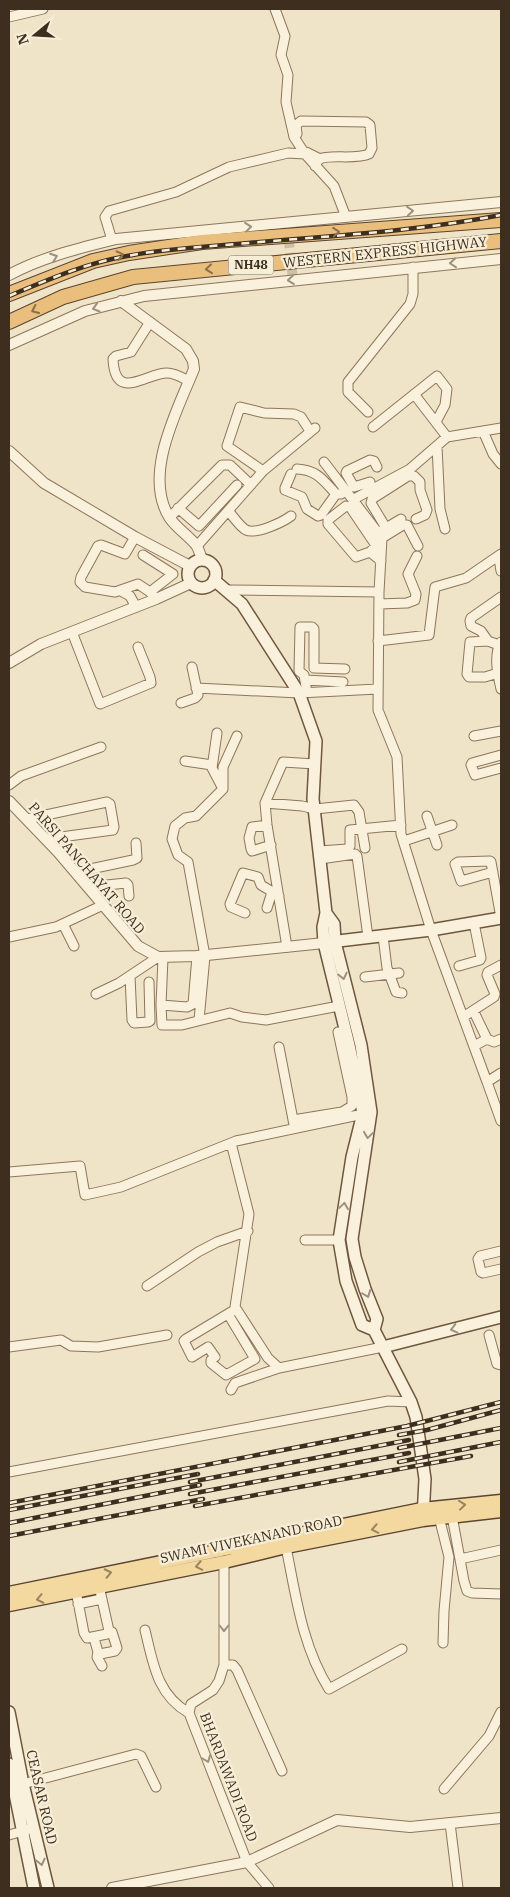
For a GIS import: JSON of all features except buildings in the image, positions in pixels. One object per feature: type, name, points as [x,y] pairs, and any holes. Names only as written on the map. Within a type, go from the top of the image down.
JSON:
[{"type":"highway","name":"WESTERN EXPRESS HIGHWAY","points":[[9,294],[93,261],[129,253],[202,242],[501,220]]},
{"type":"highway","name":"WESTERN EXPRESS HIGHWAY","points":[[9,322],[63,297],[133,276],[501,241]]},
{"type":"main road","points":[[202,559],[211,563],[216,571],[214,580],[203,588],[195,586],[191,583],[188,574],[190,566],[193,562],[202,559]]},
{"type":"main road","points":[[214,580],[228,590],[242,604],[303,693],[316,741],[313,799],[326,913],[334,924],[330,942],[345,1046],[352,1078],[367,1113],[352,1157],[339,1240],[346,1281],[362,1325],[376,1325]]},
{"type":"main road","points":[[330,942],[430,930],[501,918]]},
{"type":"main road","points":[[330,942],[361,1045],[367,1113],[352,1239],[355,1257],[383,1347],[411,1402],[416,1417],[425,1479],[423,1515]]},
{"type":"main road","points":[[383,1347],[501,1317]]},
{"type":"main road","name":"SWAMI VIVEKANAND ROAD","points":[[9,1593],[501,1500]]},
{"type":"main road","name":"SWAMI VIVEKANAND ROAD","points":[[9,1605],[224,1562],[423,1515],[445,1517],[501,1511]]},
{"type":"main road","name":"CEASAR ROAD","points":[[9,1712],[18,1785],[28,1830],[48,1888]]},
{"type":"main road","name":"CEASAR ROAD","points":[[9,1764],[18,1785]]},
{"type":"main road","name":"CEASAR ROAD","points":[[28,1830],[34,1888]]},
{"type":"street","points":[[9,17],[43,9]]},
{"type":"street","points":[[275,9],[285,36],[280,50],[288,75],[286,102],[294,137],[305,154],[318,162],[369,154],[372,148],[370,125],[366,122],[298,122],[296,125],[299,144],[307,154],[318,162],[334,186],[346,217]]},
{"type":"street","points":[[112,240],[105,217],[109,211],[176,192],[228,167],[288,153],[305,154]]},
{"type":"street","points":[[9,275],[21,268],[66,252],[112,240],[501,202]]},
{"type":"street","points":[[9,344],[85,311],[121,301],[154,295],[501,259]]},
{"type":"street","points":[[368,412],[348,392],[348,382],[408,308],[413,294],[413,267]]},
{"type":"street","points":[[121,301],[186,349],[194,361],[194,370],[170,428],[160,470],[160,485],[163,502],[170,517],[197,546],[202,559]]},
{"type":"street","points":[[150,322],[135,348],[131,352],[116,356],[113,360],[116,375],[124,383],[132,384],[166,373],[172,373],[189,381]]},
{"type":"street","points":[[373,428],[438,376],[445,384],[446,389],[445,405],[436,422]]},
{"type":"street","points":[[414,394],[447,438]]},
{"type":"street","points":[[197,546],[229,512],[263,471],[313,430],[298,415],[259,412],[240,407],[227,446],[263,471]]},
{"type":"street","points":[[336,494],[321,515],[318,516],[307,509],[302,497],[285,490],[285,488],[294,471],[310,470],[336,494],[351,497],[370,485],[410,469],[447,438],[501,428]]},
{"type":"street","points":[[482,431],[493,454],[501,464]]},
{"type":"street","points":[[437,446],[440,509],[445,529]]},
{"type":"street","points":[[9,451],[44,483],[135,537],[190,566]]},
{"type":"street","points":[[370,485],[354,487],[347,471],[367,461],[374,461],[377,467]]},
{"type":"street","points":[[316,474],[325,464],[382,533]]},
{"type":"street","points":[[170,517],[222,465],[230,466],[251,485]]},
{"type":"street","points":[[416,519],[425,515],[427,510],[420,490],[420,482],[414,476],[408,476],[372,499],[371,503],[382,533],[379,592],[378,710],[397,757],[401,825],[407,841],[430,930],[501,1121]]},
{"type":"street","points":[[340,482],[348,477]]},
{"type":"street","points":[[178,508],[199,526],[237,485]]},
{"type":"street","points":[[346,506],[350,507],[375,544],[375,547],[370,552],[356,557],[328,524],[328,520],[346,506]]},
{"type":"street","points":[[229,512],[240,526],[248,531],[255,531],[280,523],[291,516]]},
{"type":"street","points":[[382,533],[401,519]]},
{"type":"street","points":[[382,533],[407,525],[418,546]]},
{"type":"street","points":[[135,537],[125,554],[101,545],[98,546],[80,582],[84,586],[115,592],[137,584],[153,595]]},
{"type":"street","points":[[9,663],[41,644],[136,607],[153,595],[174,574],[143,555],[150,544]]},
{"type":"street","points":[[381,563],[384,550]]},
{"type":"street","points":[[370,552],[381,563]]},
{"type":"street","points":[[379,604],[408,604],[415,600],[416,594],[408,574],[417,556]]},
{"type":"street","points":[[378,641],[429,635],[436,587],[466,578],[500,556],[501,571]]},
{"type":"street","points":[[153,595],[191,583]]},
{"type":"street","points":[[228,590],[379,592]]},
{"type":"street","points":[[121,591],[130,596],[136,607]]},
{"type":"street","points":[[488,641],[482,631],[471,626],[470,620],[501,597]]},
{"type":"street","points":[[303,693],[306,680],[299,671],[300,628],[314,629],[314,668],[345,669]]},
{"type":"street","points":[[72,632],[100,704],[151,683],[138,647]]},
{"type":"street","points":[[498,673],[491,674],[486,678],[470,677],[468,675],[470,642],[488,641],[500,644],[498,673],[501,689]]},
{"type":"street","points":[[181,703],[197,697],[192,667]]},
{"type":"street","points":[[306,680],[342,682]]},
{"type":"street","points":[[196,688],[303,693],[378,689]]},
{"type":"street","points":[[474,736],[501,731]]},
{"type":"street","points":[[217,733],[212,765],[215,776],[223,789]]},
{"type":"street","points":[[199,1020],[201,956],[192,879],[188,862],[178,855],[172,839],[176,826],[185,818],[196,816],[223,789],[223,767],[237,736]]},
{"type":"street","points":[[9,785],[21,776],[101,747]]},
{"type":"street","points":[[501,755],[472,763],[471,765],[475,775],[501,768]]},
{"type":"street","points":[[185,761],[212,765]]},
{"type":"street","points":[[288,947],[276,894],[265,803],[283,762],[315,764]]},
{"type":"street","name":"PARSI PANCHAYAT ROAD","points":[[9,800],[76,872],[138,946],[161,957]]},
{"type":"street","points":[[27,819],[107,802],[110,804],[113,830],[46,839]]},
{"type":"street","points":[[265,803],[302,806],[315,810],[354,805],[359,812],[365,848]]},
{"type":"street","points":[[427,816],[437,845]]},
{"type":"street","points":[[267,825],[252,827],[249,838],[251,849],[252,851],[271,845]]},
{"type":"street","points":[[320,855],[348,848],[350,846],[349,831],[401,825]]},
{"type":"street","points":[[407,841],[452,826]]},
{"type":"street","points":[[76,872],[134,860],[137,858],[136,843]]},
{"type":"street","points":[[320,855],[355,854],[357,856],[368,937]]},
{"type":"street","points":[[493,872],[501,918]]},
{"type":"street","points":[[245,913],[231,907],[230,904],[243,873],[258,877],[261,885],[276,894]]},
{"type":"street","points":[[88,887],[126,883],[129,896]]},
{"type":"street","points":[[267,908],[276,894]]},
{"type":"street","points":[[9,937],[56,927],[103,905]]},
{"type":"street","points":[[459,966],[480,960],[481,958],[474,923]]},
{"type":"street","points":[[63,924],[74,946]]},
{"type":"street","points":[[382,936],[389,974],[396,992],[402,993]]},
{"type":"street","points":[[96,994],[113,987],[161,957],[201,956],[330,942]]},
{"type":"street","points":[[161,1005],[187,1007],[193,1004],[201,956]]},
{"type":"street","points":[[161,957],[162,1025],[182,1025],[230,1013],[242,1017],[266,1020],[339,1006]]},
{"type":"street","points":[[463,1017],[474,1012],[494,997],[495,994],[487,975],[488,972],[501,965]]},
{"type":"street","points":[[365,977],[399,973]]},
{"type":"street","points":[[130,976],[132,1020],[134,1023],[150,1021],[149,982]]},
{"type":"street","points":[[474,1012],[487,1039],[494,1042],[501,1039]]},
{"type":"street","points":[[338,1032],[345,1046]]},
{"type":"street","points":[[474,1046],[487,1039]]},
{"type":"street","points":[[279,1048],[294,1124]]},
{"type":"street","points":[[487,1082],[501,1074]]},
{"type":"street","points":[[9,1172],[80,1166],[85,1194],[121,1186],[231,1144],[347,1110],[352,1106],[352,1078]]},
{"type":"street","points":[[294,1124],[367,1113]]},
{"type":"street","points":[[231,1144],[249,1214],[248,1231],[235,1305],[232,1311],[186,1339],[184,1343],[190,1355],[194,1356],[208,1347],[215,1356],[211,1363],[226,1375],[255,1358],[245,1342],[232,1311]]},
{"type":"street","points":[[147,1286],[198,1252],[217,1242],[248,1231]]},
{"type":"street","points":[[305,1240],[339,1240]]},
{"type":"street","points":[[501,1250],[478,1258],[481,1272],[483,1273],[501,1269]]},
{"type":"street","points":[[232,1311],[254,1336],[268,1358],[279,1368]]},
{"type":"street","points":[[9,1347],[60,1340],[71,1346],[98,1347],[167,1335]]},
{"type":"street","points":[[489,1335],[497,1364],[501,1365]]},
{"type":"street","points":[[245,1342],[254,1336]]},
{"type":"street","points":[[232,1390],[235,1383],[279,1368],[383,1347]]},
{"type":"street","points":[[9,1472],[388,1401],[411,1402]]},
{"type":"street","points":[[445,1517],[460,1559],[467,1591],[472,1593],[501,1594]]},
{"type":"street","points":[[443,1643],[444,1611],[450,1557],[445,1517]]},
{"type":"street","points":[[286,1547],[302,1627],[310,1650],[329,1690],[402,1650]]},
{"type":"street","points":[[460,1559],[501,1550]]},
{"type":"street","name":"BHARDAWADI ROAD","points":[[224,1562],[224,1665],[219,1681],[213,1690],[191,1704],[189,1713],[247,1862],[269,1888]]},
{"type":"street","points":[[98,1652],[100,1654],[107,1653],[115,1651],[117,1648],[112,1632],[109,1631],[99,1586]]},
{"type":"street","points":[[76,1591],[86,1638],[94,1638],[107,1634],[109,1631]]},
{"type":"street","points":[[78,1604],[102,1599]]},
{"type":"street","points":[[145,1630],[154,1665],[165,1691],[176,1704],[189,1713]]},
{"type":"street","points":[[94,1638],[98,1652],[97,1657],[102,1666]]},
{"type":"street","points":[[224,1665],[233,1666],[237,1670],[282,1771]]},
{"type":"street","points":[[444,1788],[489,1736],[500,1719]]},
{"type":"street","points":[[18,1785],[136,1754],[141,1756],[156,1787]]},
{"type":"street","points":[[112,1888],[247,1862],[337,1820],[410,1827],[501,1818]]},
{"type":"street","points":[[450,1823],[458,1888]]},
{"type":"street","points":[[9,1835],[28,1830]]},
{"type":"tunnel","points":[[287,223],[293,280]]},
{"type":"railway","points":[[9,296],[82,268],[112,259],[141,254],[182,248],[402,230],[501,215]]},
{"type":"railway","points":[[9,1503],[407,1426],[501,1402]]},
{"type":"railway","points":[[399,1435],[427,1430],[501,1410]]},
{"type":"railway","points":[[399,1448],[501,1428]]},
{"type":"railway","points":[[190,1482],[409,1440]]},
{"type":"railway","points":[[399,1462],[501,1442]]},
{"type":"railway","points":[[190,1494],[409,1453]]},
{"type":"railway","points":[[195,1506],[471,1456]]},
{"type":"railway","points":[[9,1510],[198,1474]]},
{"type":"railway","points":[[9,1523],[200,1485]]},
{"type":"railway","points":[[9,1536],[203,1499]]}]
